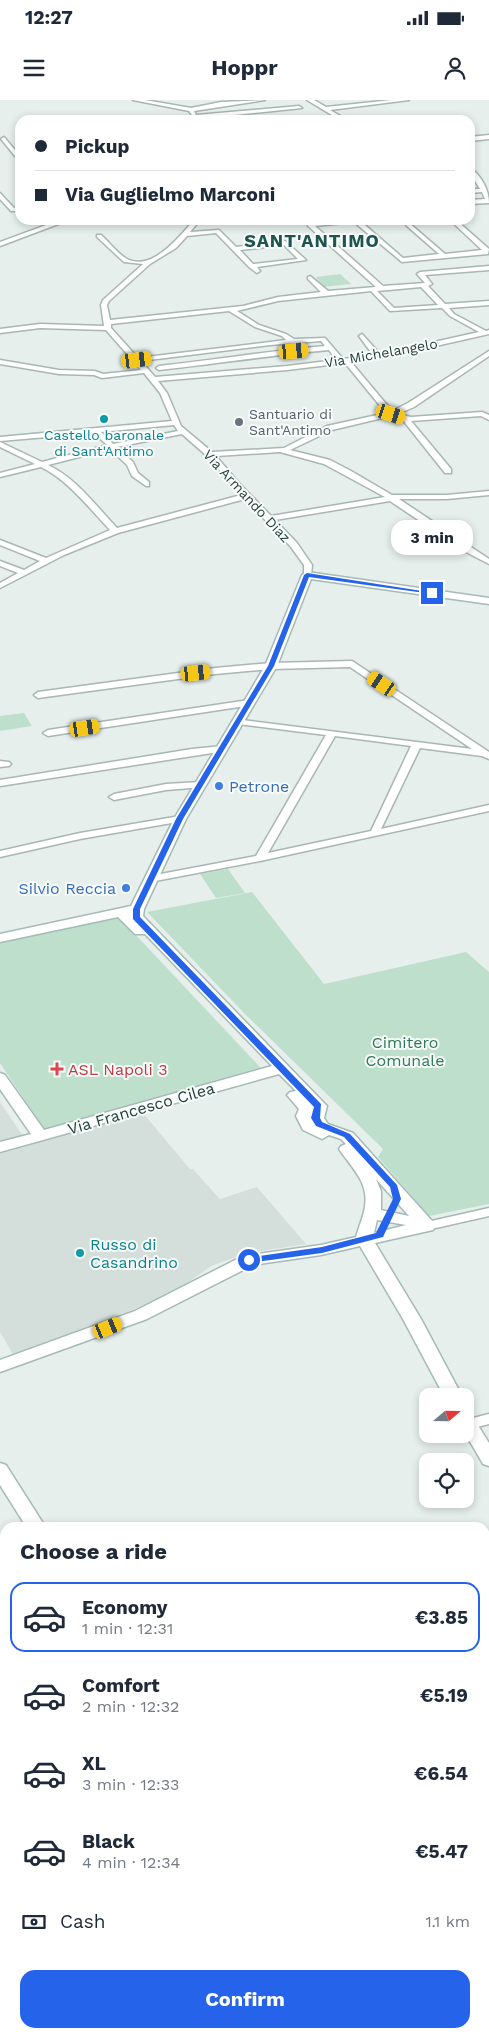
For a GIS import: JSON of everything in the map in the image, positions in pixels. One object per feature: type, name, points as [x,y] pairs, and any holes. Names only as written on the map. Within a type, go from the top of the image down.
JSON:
[{"type":"street","points":[[136,100],[192,110],[221,104],[262,100]]},
{"type":"street","points":[[293,114],[308,100],[335,115]]},
{"type":"street","points":[[324,109],[406,100]]},
{"type":"street","points":[[233,115],[299,108]]},
{"type":"street","points":[[192,110],[194,115]]},
{"type":"street","points":[[475,138],[489,137]]},
{"type":"street","points":[[4,139],[15,153]]},
{"type":"street","points":[[475,176],[489,201],[475,202]]},
{"type":"street","points":[[475,191],[484,190]]},
{"type":"street","points":[[0,195],[13,210],[15,210]]},
{"type":"street","points":[[0,244],[44,225]]},
{"type":"street","points":[[108,325],[104,305],[106,300],[148,262],[174,248],[194,225]]},
{"type":"street","points":[[310,225],[381,288]]},
{"type":"street","points":[[361,225],[402,260],[488,252]]},
{"type":"street","points":[[410,225],[444,256]]},
{"type":"street","points":[[458,225],[488,252]]},
{"type":"street","points":[[187,234],[217,231],[258,272]]},
{"type":"street","points":[[99,236],[126,261],[148,262]]},
{"type":"street","points":[[234,249],[285,243],[303,260],[251,266]]},
{"type":"street","points":[[0,331],[13,328],[108,325],[230,309],[326,293],[424,285],[429,284],[420,274],[489,268]]},
{"type":"street","points":[[310,278],[326,293]]},
{"type":"street","points":[[424,285],[452,316],[487,333]]},
{"type":"street","points":[[372,289],[392,310],[489,303]]},
{"type":"street","points":[[230,309],[257,326],[284,335],[292,342]]},
{"type":"street","name":"Via Armando Diaz","points":[[108,325],[163,393],[183,432],[210,454],[294,545],[308,565],[307,575]]},
{"type":"street","points":[[0,326],[13,328]]},
{"type":"street","name":"Via Michelangelo","points":[[153,379],[287,368],[343,361],[378,356],[487,333]]},
{"type":"street","points":[[137,360],[292,342],[322,336],[329,348],[391,414],[405,418],[424,419],[482,414],[489,418]]},
{"type":"street","points":[[362,336],[378,356]]},
{"type":"street","points":[[159,368],[329,348]]},
{"type":"street","points":[[210,454],[281,450],[299,444],[330,428],[391,414],[411,405],[489,353]]},
{"type":"street","points":[[0,362],[58,372],[87,372],[102,376],[147,371]]},
{"type":"street","points":[[405,418],[448,471]]},
{"type":"street","points":[[0,439],[177,423]]},
{"type":"street","points":[[96,431],[130,464],[136,474],[146,484]]},
{"type":"street","points":[[0,474],[133,441],[183,432]]},
{"type":"street","points":[[0,444],[55,471],[115,531]]},
{"type":"street","points":[[281,450],[326,462],[392,498],[454,542],[489,562]]},
{"type":"street","points":[[269,519],[392,498],[447,497],[489,493]]},
{"type":"street","points":[[0,586],[47,561],[115,531],[247,496]]},
{"type":"street","points":[[0,542],[47,561]]},
{"type":"street","points":[[0,563],[24,573]]},
{"type":"street","points":[[449,1388],[372,1237],[374,1195],[367,1176],[359,1163],[340,1140],[308,1127],[304,1116],[307,1108],[276,1069],[136,917],[136,909],[180,819],[271,666],[307,575],[489,601]]},
{"type":"street","points":[[38,695],[177,676],[271,666],[352,664],[487,755]]},
{"type":"street","points":[[48,733],[249,703]]},
{"type":"street","points":[[238,720],[487,755]]},
{"type":"street","points":[[260,858],[332,733]]},
{"type":"street","points":[[374,834],[417,744]]},
{"type":"street","points":[[0,783],[192,752],[222,749]]},
{"type":"street","points":[[114,797],[166,787],[200,785]]},
{"type":"street","points":[[150,879],[260,858],[489,808]]},
{"type":"street","points":[[0,854],[80,836],[180,819]]},
{"type":"street","points":[[0,938],[136,909]]},
{"type":"street","points":[[121,912],[276,1069],[318,1106],[316,1118],[319,1124],[347,1136],[427,1226]]},
{"type":"street","name":"Via Francesco Cilea","points":[[0,1147],[166,1102],[276,1069]]},
{"type":"street","points":[[0,1078],[40,1136]]},
{"type":"street","points":[[372,1237],[391,1211],[397,1199],[394,1187]]},
{"type":"street","points":[[372,1208],[391,1211],[427,1226]]},
{"type":"street","points":[[0,1366],[141,1315],[217,1274],[249,1260],[322,1250],[372,1237],[489,1212]]},
{"type":"street","points":[[474,1421],[489,1420]]},
{"type":"street","points":[[474,1433],[489,1459]]},
{"type":"street","points":[[0,1470],[32,1522]]},
{"type":"shaded area","points":[[0,1102],[23,1136],[0,1142]]},
{"type":"shaded area","points":[[143,1113],[190,1169],[193,1169],[220,1199],[257,1187],[306,1244],[247,1253],[211,1266],[172,1294],[14,1356],[0,1332],[0,1154]]},
{"type":"green space","points":[[340,274],[351,284],[323,287],[316,277]]},
{"type":"green space","points":[[24,713],[32,726],[0,731],[0,716]]},
{"type":"green space","points":[[228,869],[245,893],[216,898],[200,874]]},
{"type":"green space","name":"Cimitero Comunale","points":[[252,892],[324,984],[466,952],[489,972],[489,1204],[429,1216],[378,1157],[383,1149],[245,1014],[147,912]]},
{"type":"green space","points":[[118,916],[261,1068],[44,1129],[0,1063],[0,942]]},
{"type":"place","name":"Castello baronale di Sant'Antimo","points":[[104,419]]},
{"type":"place","name":"Santuario di Sant'Antimo","points":[[239,422]]},
{"type":"place","name":"Petrone","points":[[219,786]]},
{"type":"place","name":"Silvio Reccia","points":[[126,888]]},
{"type":"place","name":"ASL Napoli 3","points":[[57,1069]]},
{"type":"place","name":"Russo di Casandrino","points":[[80,1253]]},
{"type":"district","name":"SANT'ANTIMO","points":[[312,241]]},
{"type":"route","points":[[249,1260],[322,1250],[380,1235],[397,1199],[394,1187],[344,1133],[322,1127],[319,1124],[316,1118],[318,1106],[136,917],[136,909],[180,819],[271,666],[307,575],[432,593]]}]
